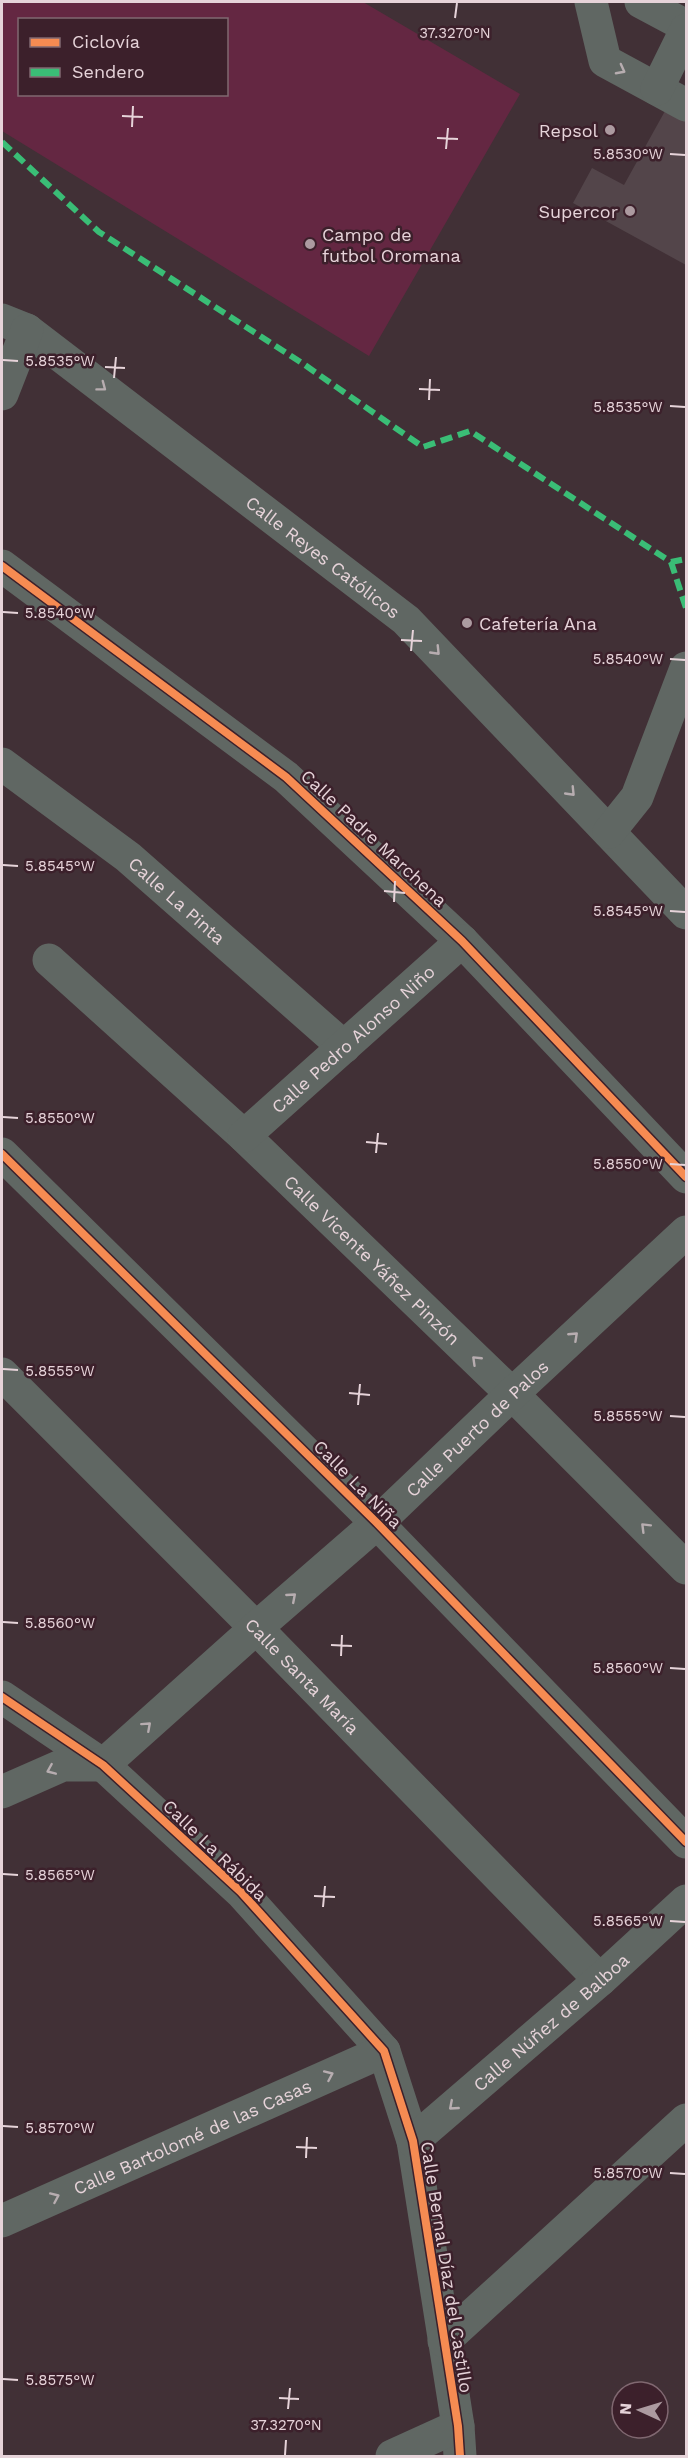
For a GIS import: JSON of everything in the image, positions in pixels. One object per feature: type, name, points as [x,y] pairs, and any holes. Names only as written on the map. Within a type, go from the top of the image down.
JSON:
[{"type":"street","points":[[591,2],[605,61],[687,105]]},
{"type":"street","points":[[641,2],[687,28],[657,88]]},
{"type":"street","points":[[2,394],[14,325]]},
{"type":"street","name":"Calle Reyes Católicos","points":[[14,325],[406,620],[687,913]]},
{"type":"street","name":"Calle Padre Marchena","points":[[2,566],[286,777],[462,941],[687,1177]]},
{"type":"street","points":[[609,832],[637,797],[687,668]]},
{"type":"street","name":"Calle La Pinta","points":[[2,765],[128,856],[344,1047]]},
{"type":"street","name":"Calle Pedro Alonso Niño","points":[[244,1136],[462,941]]},
{"type":"street","name":"Calle Vicente Yáñez Pinzón","points":[[49,960],[244,1136],[512,1394],[687,1568]]},
{"type":"street","name":"Calle La Niña","points":[[2,1154],[377,1523],[687,1842]]},
{"type":"street","name":"Calle Puerto de Palos","points":[[103,1765],[377,1523],[687,1232]]},
{"type":"street","name":"Calle Santa María","points":[[2,1374],[256,1628],[600,1980]]},
{"type":"street","name":"Calle La Rábida","points":[[2,1697],[103,1765],[241,1892],[384,2051]]},
{"type":"street","points":[[2,1792],[63,1765],[103,1765]]},
{"type":"street","name":"Calle Núñez de Balboa","points":[[412,2141],[600,1980],[687,1901]]},
{"type":"street","name":"Calle Bernal Díaz del Castillo","points":[[384,2051],[412,2141],[459,2441]]},
{"type":"street","name":"Calle Bartolomé de las Casas","points":[[2,2221],[384,2051]]},
{"type":"street","points":[[444,2341],[687,2120]]},
{"type":"street","points":[[392,2457],[459,2441]]},
{"type":"shaded area","name":"Campo de futbol Oromana","points":[[2,2],[363,2],[520,94],[369,356],[2,131]]},
{"type":"building","points":[[670,102],[686,111],[686,265],[573,203],[592,168],[624,185]]},
{"type":"marked path","points":[[2,142],[99,232],[302,363],[423,447],[470,431],[671,562],[686,559]]},
{"type":"marked path","points":[[671,562],[686,608]]},
{"type":"cycle path","points":[[2,566],[286,777],[462,941],[686,1177]]},
{"type":"cycle path","points":[[2,1154],[377,1523],[686,1842]]},
{"type":"cycle path","points":[[2,1697],[103,1765],[241,1892],[384,2051],[413,2141],[458,2426],[460,2456]]},
{"type":"place","name":"Repsol","points":[[610,130]]},
{"type":"place","name":"Supercor","points":[[630,211]]},
{"type":"place","name":"Campo de futbol Oromana","points":[[310,244]]},
{"type":"place","name":"Cafetería Ana","points":[[467,623]]}]
